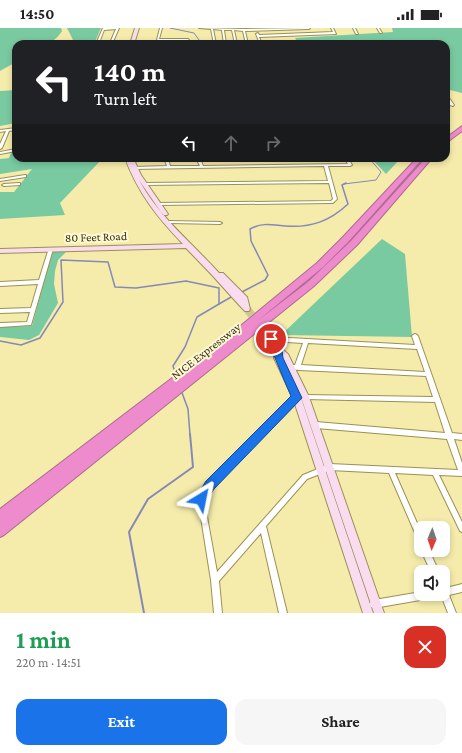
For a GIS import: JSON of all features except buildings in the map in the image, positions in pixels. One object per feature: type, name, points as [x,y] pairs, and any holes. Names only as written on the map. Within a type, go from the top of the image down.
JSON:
[{"type":"highway","points":[[450,131],[462,122]]},
{"type":"highway","points":[[450,138],[462,128]]},
{"type":"highway","name":"NICE Expressway","points":[[185,379],[320,265],[346,240],[416,162]]},
{"type":"highway","name":"NICE Expressway","points":[[0,517],[316,279],[354,243],[425,162]]},
{"type":"highway","name":"NICE Expressway","points":[[0,531],[169,391]]},
{"type":"main road","points":[[133,40],[137,28]]},
{"type":"main road","points":[[136,40],[141,28]]},
{"type":"main road","points":[[129,162],[170,222],[187,244]]},
{"type":"main road","points":[[132,162],[133,176],[151,204],[210,269],[234,291],[242,301]]},
{"type":"main road","name":"80 Feet Road","points":[[0,248],[187,244]]},
{"type":"main road","name":"80 Feet Road","points":[[0,252],[187,244]]},
{"type":"main road","points":[[268,336],[294,368],[320,471],[367,609]]},
{"type":"main road","points":[[278,350],[278,358],[316,425],[379,613]]},
{"type":"street","points":[[99,40],[104,28],[118,28],[113,40]]},
{"type":"street","points":[[161,28],[158,40],[189,40]]},
{"type":"street","points":[[200,28],[233,30],[309,28]]},
{"type":"street","points":[[258,36],[335,33],[332,28]]},
{"type":"street","points":[[354,28],[357,33]]},
{"type":"street","points":[[378,28],[381,32]]},
{"type":"street","points":[[212,29],[214,40]]},
{"type":"street","points":[[223,29],[224,40]]},
{"type":"street","points":[[256,29],[260,40]]},
{"type":"street","points":[[233,30],[235,40]]},
{"type":"street","points":[[244,30],[246,40]]},
{"type":"street","points":[[0,148],[8,130]]},
{"type":"street","points":[[0,131],[12,130]]},
{"type":"street","points":[[0,153],[12,151]]},
{"type":"street","points":[[167,162],[169,168]]},
{"type":"street","points":[[200,162],[202,167]]},
{"type":"street","points":[[133,168],[350,165],[348,162]]},
{"type":"street","points":[[158,204],[332,202],[335,200],[326,166]]},
{"type":"street","points":[[18,184],[2,185],[2,179],[25,176]]},
{"type":"street","points":[[144,184],[331,182]]},
{"type":"street","points":[[170,222],[220,223]]},
{"type":"street","points":[[0,325],[29,324],[40,282],[51,250]]},
{"type":"street","points":[[0,284],[40,282]]},
{"type":"street","points":[[0,311],[32,310]]},
{"type":"street","points":[[268,336],[306,341],[417,347]]},
{"type":"street","points":[[215,580],[305,477],[330,467],[435,473],[462,472],[448,437],[414,336]]},
{"type":"street","points":[[306,341],[294,368],[427,374]]},
{"type":"street","points":[[218,613],[215,580],[201,499],[210,485],[301,397],[436,400]]},
{"type":"street","points":[[316,425],[462,437]]},
{"type":"street","points":[[390,470],[414,524]]},
{"type":"street","points":[[435,473],[461,525]]},
{"type":"street","points":[[263,526],[283,613]]},
{"type":"street","points":[[450,590],[462,588]]},
{"type":"street","points":[[367,609],[376,604],[414,597]]},
{"type":"street","points":[[447,601],[452,613]]},
{"type":"green space","points":[[0,28],[61,28],[62,31],[54,40],[12,40],[12,64],[0,71]]},
{"type":"green space","points":[[67,28],[101,28],[96,40],[73,40]]},
{"type":"green space","points":[[392,28],[462,28],[462,93],[450,90],[450,40],[296,40],[295,38],[393,32]]},
{"type":"green space","points":[[12,90],[12,124],[0,126],[0,91]]},
{"type":"green space","points":[[12,151],[12,162],[99,162],[60,203],[65,215],[0,219],[0,192],[14,192],[32,169],[0,174],[0,159],[9,158]]},
{"type":"green space","points":[[375,162],[397,162],[386,174]]},
{"type":"green space","points":[[382,239],[405,254],[412,337],[281,335]]},
{"type":"green space","points":[[52,252],[66,252],[58,260],[55,271],[54,284],[58,303],[39,335],[29,340],[0,337],[0,327],[32,326]]},
{"type":"waterway","points":[[170,28],[194,33],[199,40]]},
{"type":"waterway","points":[[344,184],[376,180],[381,172],[372,162]]},
{"type":"waterway","points":[[240,293],[265,280],[268,275],[251,241],[250,229],[263,225],[304,226],[327,219],[348,204],[342,185],[344,184]]},
{"type":"waterway","points":[[0,341],[21,345],[40,338],[63,302],[61,260],[108,262],[115,287],[136,288],[186,281],[219,288],[219,304]]},
{"type":"waterway","points":[[219,304],[233,296]]},
{"type":"waterway","points":[[176,375],[173,366],[185,347],[197,317],[219,304]]},
{"type":"waterway","points":[[181,390],[188,409],[190,435]]},
{"type":"waterway","points":[[144,613],[129,532],[148,499],[193,467],[190,434]]},
{"type":"tunnel","points":[[247,309],[266,333]]},
{"type":"route","points":[[201,499],[210,485],[296,398],[278,358],[278,350],[271,339]]}]
